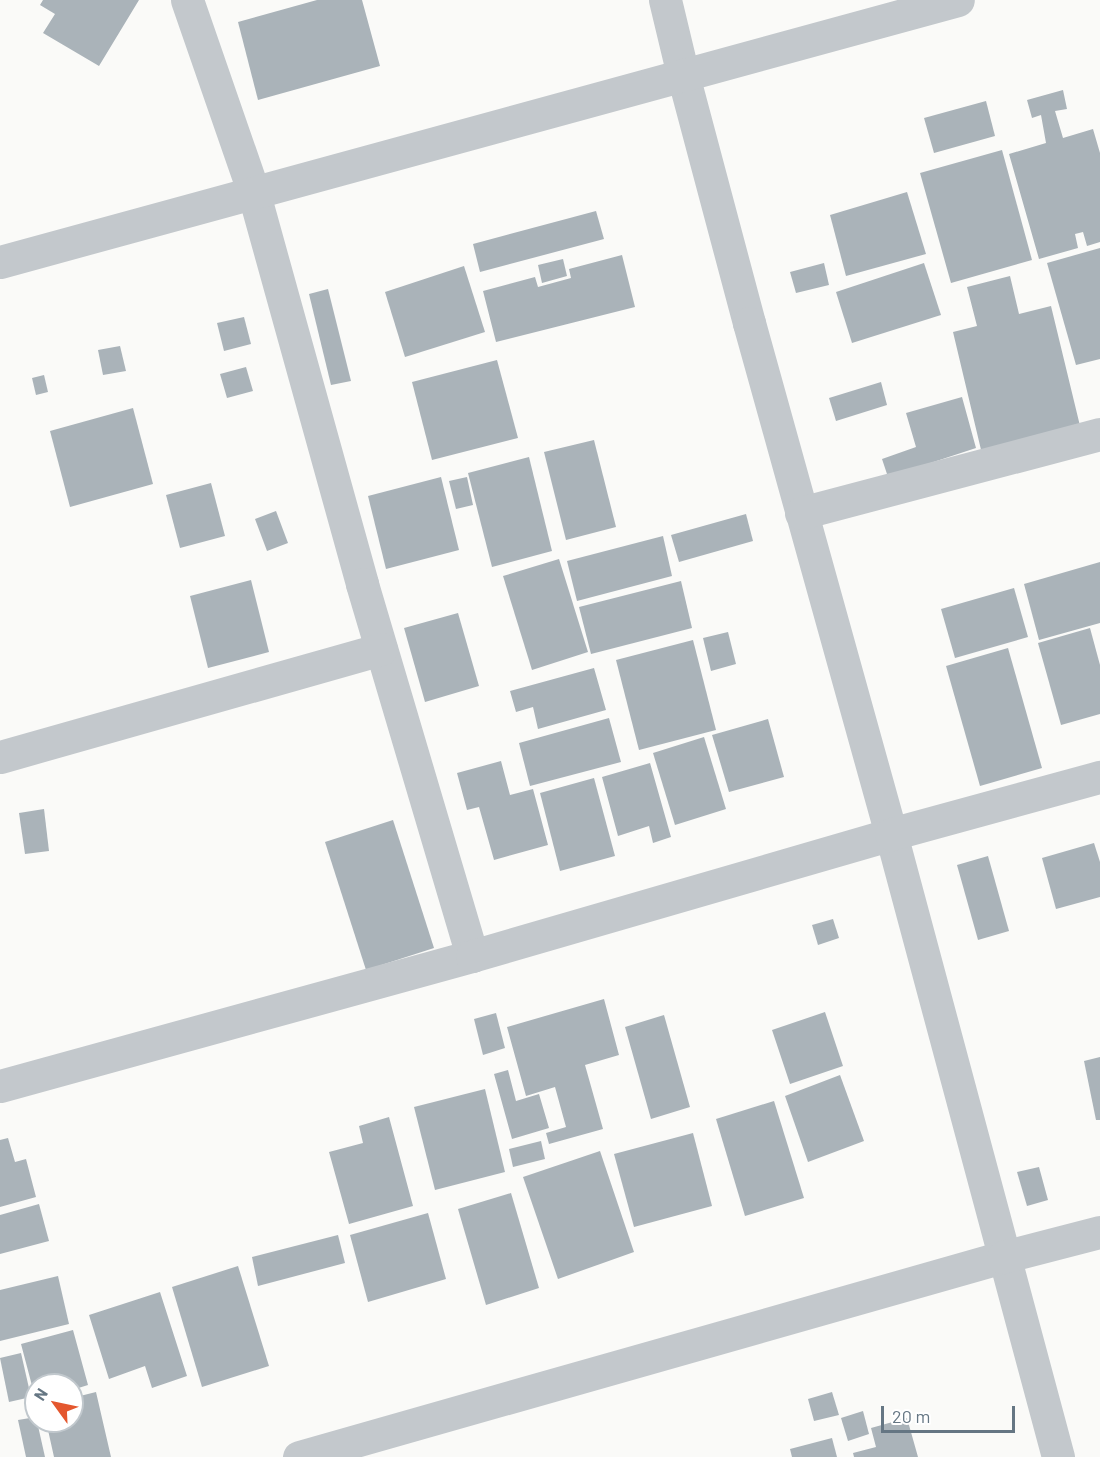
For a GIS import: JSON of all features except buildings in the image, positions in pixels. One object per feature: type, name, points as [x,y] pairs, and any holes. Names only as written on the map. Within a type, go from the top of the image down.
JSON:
[{"type":"street","points":[[188,0],[254,194],[381,649],[472,956]]},
{"type":"street","points":[[665,0],[683,75],[801,513],[891,834],[1058,1457]]},
{"type":"street","points":[[0,262],[958,0]]},
{"type":"street","points":[[801,513],[1100,434]]},
{"type":"street","points":[[0,757],[381,649]]},
{"type":"street","points":[[0,1086],[472,956],[891,834],[1100,777]]},
{"type":"street","points":[[299,1457],[332,1452],[1003,1257],[1100,1232]]}]
